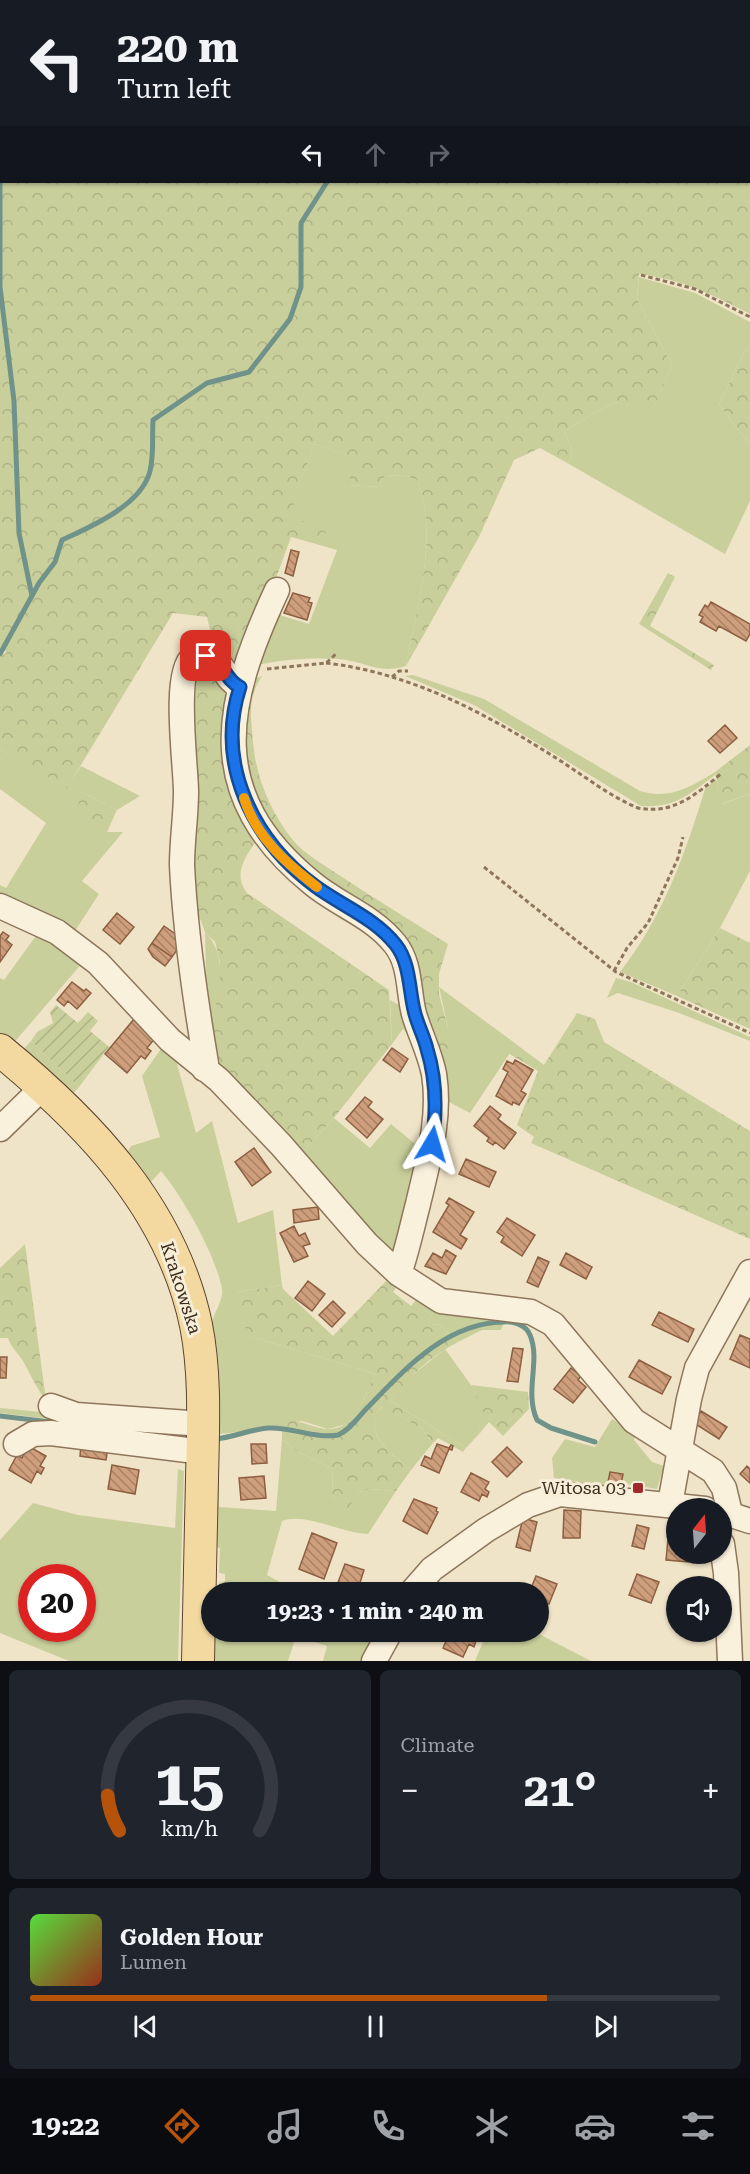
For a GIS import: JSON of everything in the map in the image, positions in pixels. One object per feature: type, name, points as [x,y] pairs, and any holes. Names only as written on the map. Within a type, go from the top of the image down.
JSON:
[{"type":"main road","name":"Krakowska","points":[[0,1050],[80,1122],[116,1160],[143,1199],[171,1249],[189,1300],[198,1338],[203,1438],[198,1661]]},
{"type":"street","points":[[277,590],[243,680],[232,726],[233,750],[240,785],[254,820],[275,851],[316,886],[380,929],[397,946],[407,970],[414,1014],[434,1074],[436,1119],[421,1190],[399,1274]]},
{"type":"street","points":[[204,1069],[206,1063],[198,1017],[182,862],[186,791],[182,728],[185,667],[192,658],[213,657],[229,680],[243,680]]},
{"type":"street","points":[[0,906],[41,923],[83,949],[135,1000],[170,1040],[204,1069],[281,1145],[367,1244],[399,1274],[441,1301],[520,1310],[546,1318],[634,1421],[713,1472],[724,1488],[734,1515]]},
{"type":"street","points":[[0,1129],[43,1088]]},
{"type":"street","points":[[671,1498],[688,1399],[701,1358],[750,1272]]},
{"type":"street","points":[[51,1406],[76,1415],[203,1438]]},
{"type":"street","points":[[15,1444],[33,1434],[51,1433],[203,1438]]},
{"type":"street","points":[[421,1582],[432,1569],[486,1530],[528,1505],[560,1494],[666,1504]]},
{"type":"street","points":[[725,1564],[730,1661]]},
{"type":"street","points":[[374,1661],[384,1642]]},
{"type":"path","points":[[641,275],[695,289],[750,317]]},
{"type":"path","points":[[326,663],[337,653]]},
{"type":"path","points":[[243,680],[286,665],[326,663],[393,676],[483,714],[638,808],[660,811],[676,806],[722,773]]},
{"type":"path","points":[[393,676],[399,671],[408,671]]},
{"type":"path","points":[[614,971],[627,948],[648,923],[678,858],[683,837]]},
{"type":"path","points":[[484,867],[614,971],[750,1034]]},
{"type":"green space","points":[[0,183],[750,183],[750,314],[710,294],[683,284],[639,274],[637,299],[672,365],[653,410],[614,402],[564,431],[572,450],[569,464],[540,448],[514,460],[479,537],[406,666],[420,597],[426,547],[424,501],[417,480],[404,475],[385,476],[379,487],[347,485],[358,459],[314,444],[290,515],[326,532],[323,546],[291,537],[238,683],[215,650],[207,617],[173,613],[67,788],[0,749],[0,657],[7,652],[0,649]]},
{"type":"green space","points":[[639,277],[695,293],[750,322],[750,348],[744,352],[719,405],[750,444],[750,501],[725,554],[569,464],[572,450],[564,431],[614,402],[653,409],[672,365],[637,299]]},
{"type":"green space","points":[[750,348],[750,444],[719,405],[744,352]]},
{"type":"green space","points":[[314,444],[359,459],[348,485],[379,487],[385,476],[404,475],[417,480],[424,501],[426,547],[420,597],[406,666],[388,669],[348,660],[316,658],[251,666],[270,612],[309,624],[337,550],[323,546],[325,532],[289,515]]},
{"type":"green space","points":[[668,573],[675,577],[650,626],[714,665],[711,670],[639,624]]},
{"type":"green space","points":[[195,659],[227,682],[231,715],[260,836],[243,863],[242,886],[247,893],[389,990],[392,1044],[334,1118],[296,1159],[218,1072],[207,1047],[220,984],[220,962],[215,942],[205,932],[194,903],[191,663]]},
{"type":"green space","points":[[413,675],[484,699],[640,791],[670,793],[697,783],[715,772],[715,775],[681,799],[664,805],[641,806],[474,705],[405,676]]},
{"type":"green space","points":[[262,676],[254,692],[251,708],[255,755],[265,793],[284,828],[302,849],[314,858],[448,944],[439,974],[439,994],[448,1028],[453,1067],[445,1100],[410,967],[292,863],[243,783],[249,681]]},
{"type":"green space","points":[[750,745],[750,794],[721,804],[715,772]]},
{"type":"green space","points":[[0,749],[67,787],[81,766],[140,796],[117,810],[80,791],[107,832],[123,832],[82,881],[99,894],[71,937],[0,903],[0,885],[6,888],[46,823],[0,789]]},
{"type":"green space","points":[[716,779],[722,804],[750,794],[750,871],[720,928],[677,996],[620,972],[661,907],[681,861],[705,789]]},
{"type":"green space","points":[[80,791],[117,810],[107,832],[77,816]]},
{"type":"green space","points":[[720,928],[750,943],[750,1029],[677,996]]},
{"type":"green space","points":[[205,932],[214,944],[219,957],[220,972],[218,1003],[207,1047],[198,983],[206,974]]},
{"type":"green space","points":[[38,933],[84,961],[12,1045],[0,1038],[0,978],[4,980]]},
{"type":"green space","points":[[616,978],[631,982],[750,1037],[750,1041],[679,1013],[618,993],[607,998]]},
{"type":"green space","points":[[439,987],[516,1044],[470,1113],[445,1100],[448,1028]]},
{"type":"green space","points":[[390,1000],[411,1011],[424,1052],[403,1029],[392,1044]]},
{"type":"green space","points":[[56,1005],[78,1023],[88,1012],[98,1021],[90,1031],[109,1047],[79,1087],[31,1041],[37,1032],[53,1023],[50,1012]]},
{"type":"green space","points":[[577,1013],[595,1019],[604,1042],[750,1131],[750,1239],[531,1143],[534,1137],[517,1125],[538,1071],[508,1053],[516,1044],[544,1065]]},
{"type":"green space","points":[[31,1041],[79,1087],[70,1097],[19,1054]]},
{"type":"green space","points":[[165,1043],[174,1053],[196,1133],[212,1121],[238,1223],[273,1210],[282,1285],[237,1292],[252,1337],[376,1374],[355,1416],[347,1424],[328,1429],[302,1421],[282,1423],[282,1427],[214,1434],[211,1341],[212,1323],[222,1294],[219,1276],[198,1227],[170,1182],[161,1171],[150,1183],[151,1189],[130,1161],[127,1153],[131,1146],[160,1137],[142,1076]]},
{"type":"green space","points":[[334,1118],[370,1148],[391,1124],[426,1153],[401,1261],[296,1159]]},
{"type":"green space","points":[[25,1244],[46,1400],[8,1338],[0,1338],[0,1268]]},
{"type":"green space","points":[[360,1248],[401,1281],[393,1292],[411,1306],[419,1296],[437,1307],[429,1319],[431,1324],[439,1325],[458,1342],[421,1368],[390,1401],[466,1448],[463,1452],[438,1438],[433,1443],[421,1428],[382,1407],[375,1415],[374,1424],[379,1440],[411,1470],[396,1491],[369,1489],[359,1492],[347,1510],[332,1496],[333,1469],[298,1452],[282,1439],[282,1423],[287,1419],[324,1429],[339,1427],[353,1417],[359,1409],[376,1374],[252,1337],[225,1297],[237,1292],[282,1285],[283,1289],[333,1336],[387,1280]]},
{"type":"green space","points":[[437,1307],[505,1320],[501,1330],[482,1330],[458,1342],[439,1325],[431,1324],[429,1319]]},
{"type":"green space","points":[[445,1349],[471,1385],[486,1416],[477,1426],[480,1433],[466,1448],[390,1401],[405,1381]]},
{"type":"green space","points":[[471,1385],[528,1392],[529,1409],[503,1436],[489,1422],[480,1433],[477,1426],[485,1416]]},
{"type":"green space","points":[[383,1407],[421,1428],[433,1443],[411,1470],[379,1439],[374,1424],[375,1414]]},
{"type":"green space","points":[[0,1408],[184,1426],[185,1445],[49,1426],[49,1419],[0,1413]]},
{"type":"green space","points":[[612,1419],[635,1434],[634,1440],[652,1462],[664,1466],[657,1489],[627,1484],[621,1488],[554,1478],[552,1458],[565,1439],[595,1447]]},
{"type":"green space","points":[[282,1439],[298,1452],[333,1469],[332,1496],[347,1509],[359,1492],[369,1489],[396,1491],[368,1534],[301,1519],[282,1521],[267,1575],[280,1582],[222,1582],[225,1581],[225,1574],[219,1573],[220,1548],[216,1547],[213,1459],[219,1459],[219,1507],[276,1511]]},
{"type":"green space","points":[[178,1469],[184,1471],[178,1661],[69,1661],[22,1642],[96,1642],[96,1564],[18,1564],[18,1640],[0,1633],[0,1540],[33,1503],[78,1515],[175,1528]]},
{"type":"green space","points":[[549,1639],[591,1661],[475,1661],[483,1642],[549,1642]]},
{"type":"green space","points":[[210,1642],[294,1642],[288,1661],[207,1661]]},
{"type":"green space","points":[[315,1642],[373,1642],[361,1661],[323,1661],[327,1646]]},
{"type":"building","points":[[291,550],[299,552],[293,576],[285,573]]},
{"type":"building","points":[[293,593],[310,598],[308,602],[312,603],[307,620],[284,613]]},
{"type":"building","points":[[711,602],[750,624],[750,634],[746,641],[719,626],[716,631],[700,622],[703,617],[699,615],[705,605],[708,607]]},
{"type":"building","points":[[725,725],[737,738],[720,753],[708,741]]},
{"type":"building","points":[[117,913],[134,927],[120,944],[103,930]]},
{"type":"building","points":[[164,926],[184,940],[172,957],[152,943]]},
{"type":"building","points":[[3,932],[9,936],[6,940],[12,945],[0,962],[0,936]]},
{"type":"building","points":[[152,943],[172,957],[165,966],[153,957],[148,949]]},
{"type":"building","points":[[72,982],[91,993],[77,1009],[68,1001],[64,1006],[57,1000]]},
{"type":"building","points":[[139,1013],[147,1023],[143,1029],[156,1037],[147,1048],[151,1051],[145,1059],[141,1056],[127,1073],[105,1054]]},
{"type":"building","points":[[392,1048],[408,1059],[400,1072],[383,1060]]},
{"type":"building","points":[[515,1060],[533,1070],[521,1091],[526,1094],[519,1105],[513,1102],[512,1105],[496,1096],[508,1072],[503,1069],[507,1061],[513,1064]]},
{"type":"building","points":[[365,1097],[372,1102],[368,1107],[383,1119],[367,1138],[346,1119]]},
{"type":"building","points":[[490,1106],[501,1115],[498,1119],[516,1133],[504,1149],[495,1142],[493,1145],[487,1141],[489,1138],[474,1126]]},
{"type":"building","points":[[254,1148],[271,1172],[252,1186],[235,1162]]},
{"type":"building","points":[[466,1159],[496,1172],[489,1187],[459,1174]]},
{"type":"building","points":[[449,1198],[474,1212],[460,1235],[467,1239],[461,1249],[433,1232],[449,1205],[446,1203]]},
{"type":"building","points":[[318,1207],[319,1219],[294,1223],[293,1210]]},
{"type":"building","points":[[507,1218],[535,1235],[522,1256],[501,1242],[504,1237],[497,1232]]},
{"type":"building","points":[[294,1226],[299,1236],[305,1233],[310,1244],[303,1246],[308,1256],[294,1262],[280,1233]]},
{"type":"building","points":[[446,1250],[456,1256],[446,1274],[425,1266],[433,1253],[442,1258]]},
{"type":"building","points":[[566,1253],[592,1267],[586,1279],[560,1265]]},
{"type":"building","points":[[538,1257],[549,1262],[538,1287],[527,1282]]},
{"type":"building","points":[[308,1281],[325,1294],[312,1311],[295,1298]]},
{"type":"building","points":[[333,1301],[345,1313],[332,1327],[319,1315]]},
{"type":"building","points":[[659,1312],[694,1329],[688,1342],[652,1325]]},
{"type":"building","points":[[740,1335],[750,1339],[750,1368],[730,1359]]},
{"type":"building","points":[[513,1348],[523,1349],[518,1382],[507,1381]]},
{"type":"building","points":[[0,1357],[7,1357],[6,1378],[0,1378]]},
{"type":"building","points":[[639,1360],[671,1377],[662,1394],[629,1377]]},
{"type":"building","points":[[571,1368],[581,1376],[578,1380],[586,1387],[573,1403],[554,1389]]},
{"type":"building","points":[[701,1411],[727,1427],[719,1439],[694,1423]]},
{"type":"building","points":[[81,1444],[108,1448],[106,1460],[80,1456]]},
{"type":"building","points":[[251,1444],[266,1444],[267,1463],[252,1464]]},
{"type":"building","points":[[437,1444],[449,1448],[453,1446],[452,1450],[449,1449],[439,1473],[421,1465],[425,1456],[431,1459]]},
{"type":"building","points":[[28,1446],[46,1456],[40,1466],[44,1468],[41,1474],[37,1471],[31,1483],[9,1470],[17,1455],[22,1458]]},
{"type":"building","points":[[507,1447],[522,1462],[507,1477],[492,1462]]},
{"type":"building","points":[[112,1465],[139,1470],[135,1494],[108,1489]]},
{"type":"building","points":[[747,1466],[750,1469],[750,1483],[740,1474]]},
{"type":"building","points":[[610,1472],[623,1474],[621,1485],[608,1482]]},
{"type":"building","points":[[471,1473],[489,1482],[485,1489],[489,1492],[487,1497],[482,1494],[479,1501],[461,1492]]},
{"type":"building","points":[[264,1476],[266,1498],[241,1500],[239,1478]]},
{"type":"building","points":[[414,1499],[437,1508],[438,1512],[427,1534],[403,1521]]},
{"type":"building","points":[[564,1510],[581,1511],[580,1538],[563,1538]]},
{"type":"building","points":[[523,1518],[537,1522],[530,1551],[516,1547]]},
{"type":"building","points":[[637,1525],[649,1528],[644,1549],[632,1546]]},
{"type":"building","points":[[312,1533],[337,1543],[324,1579],[299,1569]]},
{"type":"building","points":[[345,1564],[364,1570],[360,1582],[338,1582]]},
{"type":"building","points":[[637,1574],[659,1582],[651,1603],[629,1595]]},
{"type":"building","points":[[536,1576],[557,1584],[549,1604],[549,1582],[534,1582]]},
{"type":"building","points":[[446,1642],[476,1642],[474,1647],[469,1644],[463,1657],[443,1648]]},
{"type":"waterway","points":[[0,171],[0,287],[14,401],[19,533],[32,596]]},
{"type":"waterway","points":[[0,654],[39,583],[55,562],[62,540],[114,513],[137,494],[145,483],[151,465],[153,420],[207,383],[249,372],[290,319],[301,287],[301,223],[326,183]]},
{"type":"waterway","points":[[214,1439],[269,1428],[329,1436],[338,1435],[350,1426],[412,1364],[445,1339],[482,1324],[507,1322],[523,1326],[530,1335],[534,1355],[532,1398],[537,1420],[551,1428],[595,1442]]},
{"type":"waterway","points":[[0,1416],[50,1422]]},
{"type":"waterway","points":[[155,1434],[183,1437]]},
{"type":"slow traffic","points":[[244,798],[254,820],[275,851],[317,887]]},
{"type":"place","name":"Witosa 03","points":[[638,1488]]},
{"type":"route","points":[[206,656],[213,657],[229,680],[240,687],[232,726],[233,750],[246,805],[264,837],[275,851],[316,886],[380,929],[397,946],[403,957],[414,1014],[434,1074],[436,1119],[432,1144]]}]
